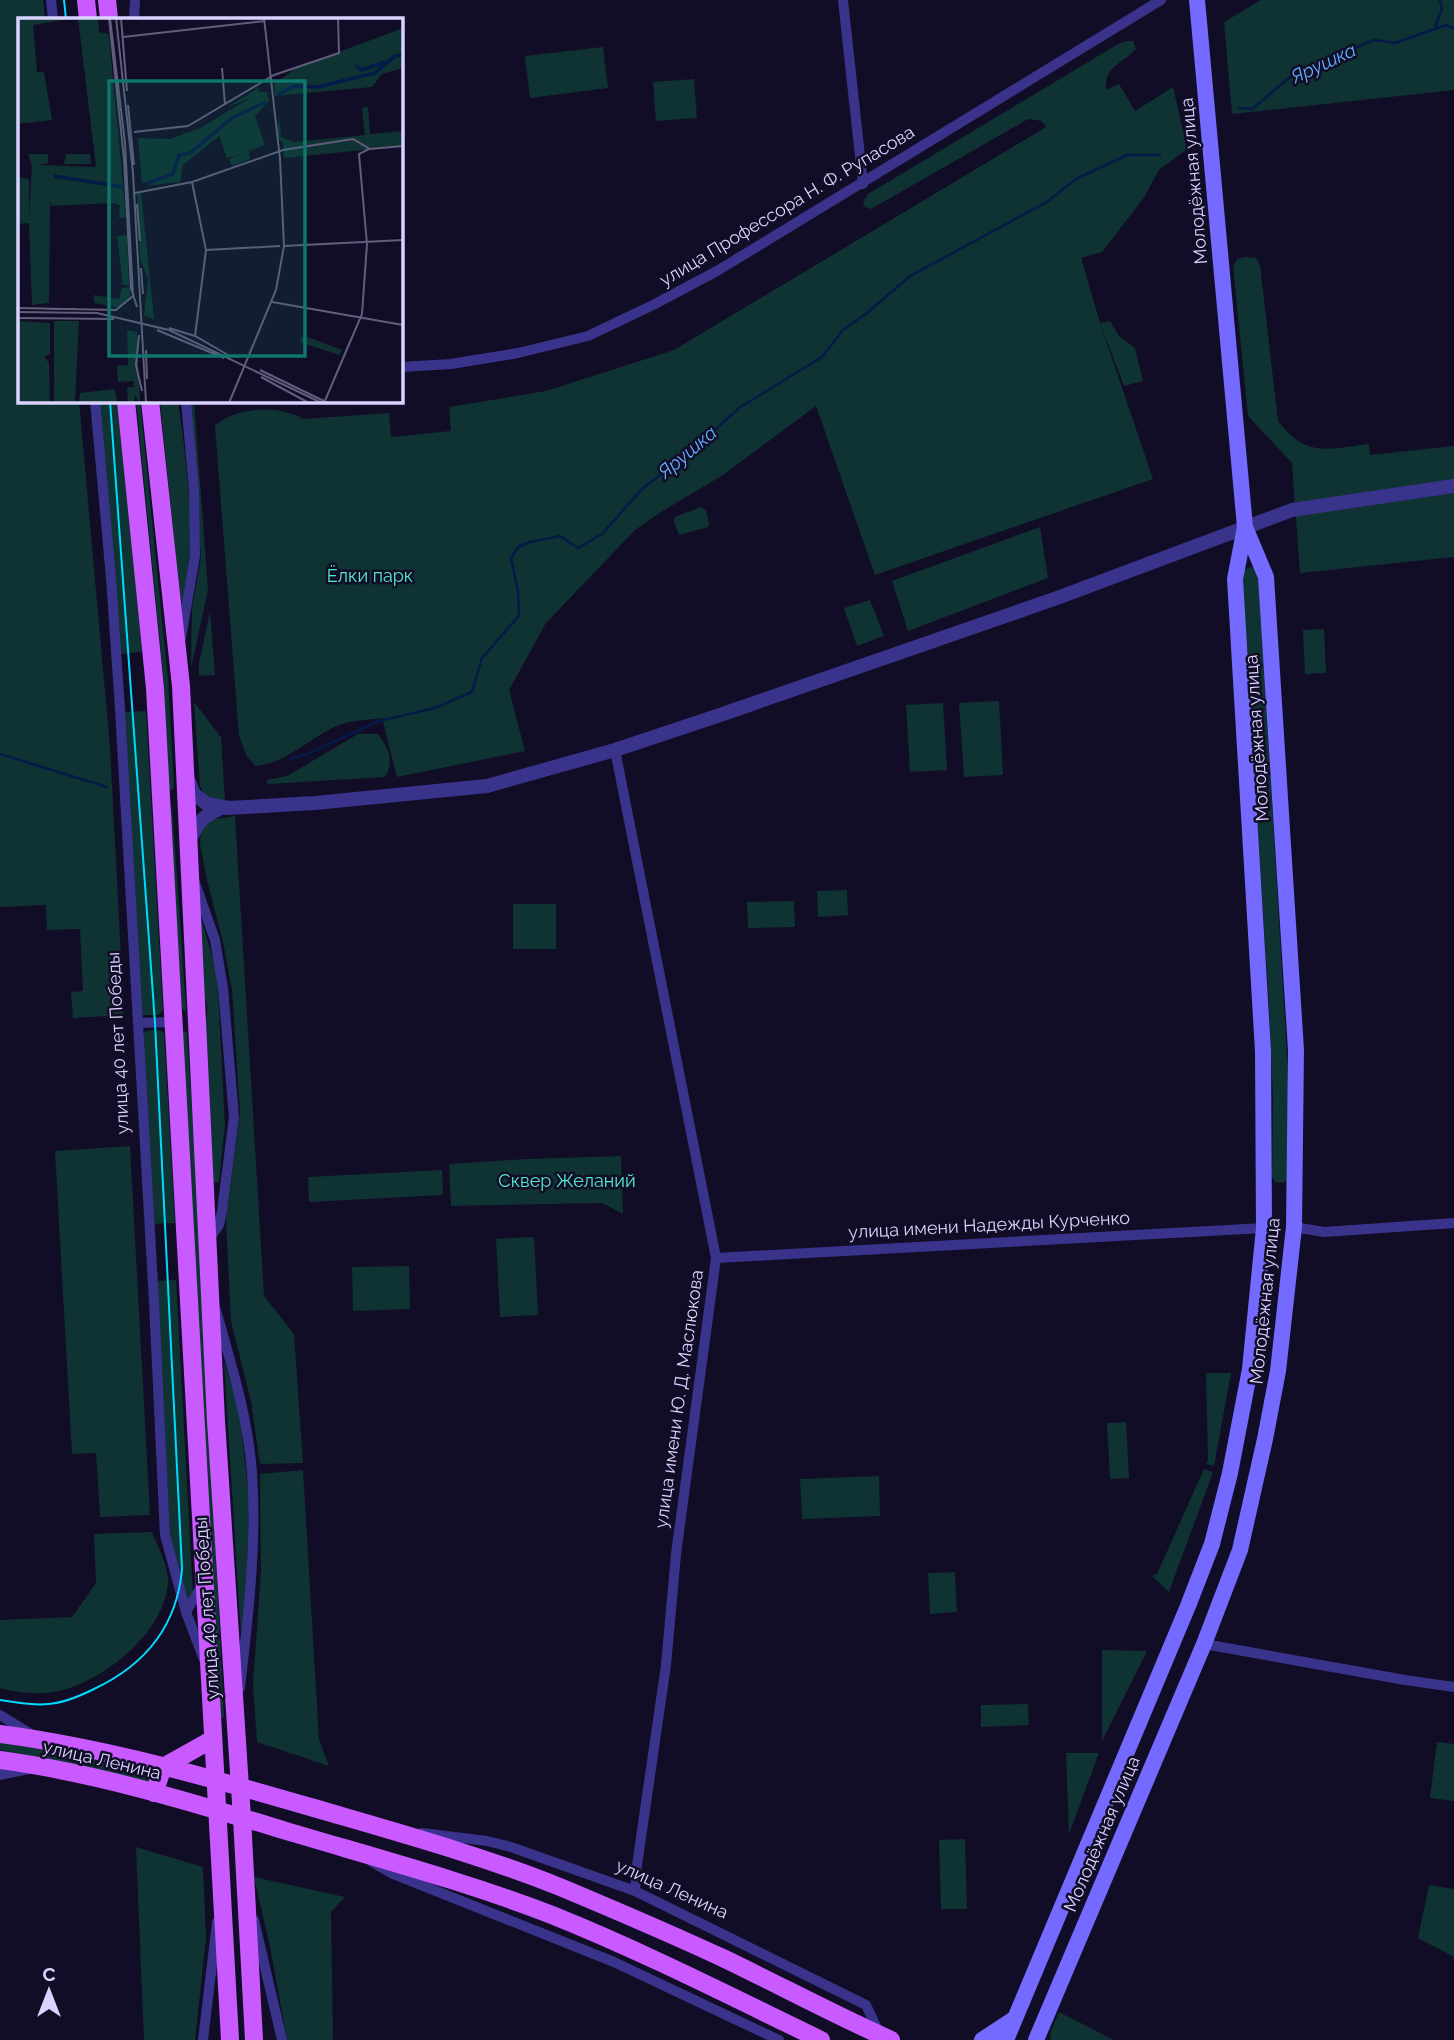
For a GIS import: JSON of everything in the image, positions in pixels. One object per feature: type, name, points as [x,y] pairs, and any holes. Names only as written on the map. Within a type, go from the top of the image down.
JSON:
[{"type":"main road","points":[[86,0],[88,18]]},
{"type":"main road","points":[[107,0],[109,18]]},
{"type":"main road","name":"Молодёжная улица","points":[[1006,2040],[1212,1544],[1230,1472],[1250,1369],[1264,1228],[1263,1051],[1235,579],[1245,527],[1198,0]]},
{"type":"main road","name":"улица 40 лет Победы","points":[[126,402],[155,688],[230,2040]]},
{"type":"main road","name":"улица 40 лет Победы","points":[[150,402],[178,654],[216,1421],[254,2040]]},
{"type":"main road","name":"Молодёжная улица","points":[[1039,2038],[1204,1644],[1240,1550],[1278,1371],[1294,1227],[1296,1050],[1266,578],[1245,527]]},
{"type":"main road","points":[[161,800],[186,800]]},
{"type":"main road","points":[[174,1023],[197,1021]]},
{"type":"main road","points":[[1264,1228],[1294,1227]]},
{"type":"main road","points":[[212,1720],[236,1719]]},
{"type":"main road","name":"улица Ленина","points":[[0,1734],[39,1739],[240,1786],[444,1846],[559,1887],[723,1958],[886,2037]]},
{"type":"main road","points":[[155,1793],[163,1767],[237,1738]]},
{"type":"main road","points":[[155,1793],[188,1773],[213,1747]]},
{"type":"main road","name":"улица Ленина","points":[[0,1760],[36,1765],[155,1793],[428,1873],[550,1914],[624,1945],[821,2040]]},
{"type":"main road","points":[[294,1833],[302,1805]]},
{"type":"main road","points":[[222,1888],[246,1886]]},
{"type":"main road","points":[[982,2040],[1016,2018]]},
{"type":"street","points":[[51,0],[53,18]]},
{"type":"street","points":[[134,18],[135,0]]},
{"type":"street","points":[[843,0],[863,184]]},
{"type":"street","name":"улица Профессора Н. Ф. Рупасова","points":[[402,367],[518,353],[589,335],[653,305],[717,271],[863,184],[1161,0]]},
{"type":"street","name":"улица 40 лет Победы","points":[[95,402],[111,578],[154,1302],[165,1535],[186,1612],[209,1676]]},
{"type":"street","name":"улица 40 лет Победы","points":[[178,654],[195,556],[194,489],[186,402]]},
{"type":"street","points":[[185,773],[194,793],[207,804],[221,808],[315,803],[487,786],[615,750],[1057,598],[1292,510],[1454,486]]},
{"type":"street","name":"улица имени Ю. Д. Маслюкова","points":[[615,750],[716,1258],[676,1554],[666,1665],[635,1891]]},
{"type":"street","points":[[188,844],[197,824],[209,813],[221,808]]},
{"type":"street","name":"улица 40 лет Победы","points":[[189,866],[215,940],[223,988],[234,1117],[222,1211],[219,1224],[208,1242]]},
{"type":"street","points":[[138,1023],[174,1023]]},
{"type":"street","points":[[1294,1227],[1324,1232],[1454,1223]]},
{"type":"street","name":"улица имени Надежды Курченко","points":[[716,1258],[1264,1228]]},
{"type":"street","name":"улица 40 лет Победы","points":[[210,1285],[242,1406],[252,1471],[252,1570],[236,1719]]},
{"type":"street","points":[[186,1612],[204,1582]]},
{"type":"street","points":[[1204,1644],[1405,1680],[1454,1686]]},
{"type":"street","name":"улица Ленина","points":[[0,1715],[39,1739]]},
{"type":"street","points":[[0,1773],[36,1765]]},
{"type":"street","name":"улица Ленина","points":[[377,1826],[487,1841],[635,1891],[866,2005],[886,2037]]},
{"type":"street","name":"улица Ленина","points":[[355,1851],[391,1873],[614,1962],[779,2040]]},
{"type":"street","name":"улица 40 лет Победы","points":[[246,1886],[282,2040]]},
{"type":"street","name":"улица 40 лет Победы","points":[[203,2040],[222,1888]]},
{"type":"green space","points":[[0,0],[43,0],[45,18],[18,18],[18,402],[79,402],[110,747],[124,1015],[73,1018],[71,992],[83,991],[80,929],[47,930],[46,905],[0,907]]},
{"type":"green space","points":[[1261,0],[1454,0],[1454,90],[1232,114],[1224,22]]},
{"type":"green space","name":"Ёлки парк","points":[[1133,41],[1136,49],[1111,70],[1106,90],[1119,84],[1135,111],[1173,87],[1187,149],[1159,170],[1143,199],[1102,252],[1081,258],[1153,479],[875,575],[816,406],[723,475],[635,530],[546,623],[509,690],[525,751],[397,777],[382,718],[339,725],[267,764],[256,766],[247,757],[239,736],[215,426],[223,419],[245,411],[258,410],[283,411],[303,419],[389,413],[391,437],[451,431],[449,407],[546,391],[674,350],[1046,127],[1042,121],[1028,119],[871,209],[863,203],[868,194],[1118,44]]},
{"type":"green space","points":[[603,47],[608,88],[530,98],[525,56]]},
{"type":"green space","points":[[694,79],[697,118],[656,121],[653,82]]},
{"type":"green space","points":[[1256,258],[1260,265],[1278,421],[1298,441],[1319,448],[1369,444],[1370,455],[1454,446],[1454,557],[1300,573],[1292,463],[1248,416],[1233,267],[1237,259]]},
{"type":"green space","points":[[1110,321],[1119,336],[1135,348],[1143,381],[1124,386],[1100,323]]},
{"type":"green space","points":[[98,402],[119,402],[142,652],[121,654]]},
{"type":"green space","points":[[136,402],[140,402],[168,679],[174,787],[171,791],[167,787],[164,682]]},
{"type":"green space","points":[[160,402],[178,402],[186,466],[191,541],[181,607]]},
{"type":"green space","points":[[189,402],[194,402],[208,590],[191,668],[192,608],[201,558]]},
{"type":"green space","points":[[701,507],[706,510],[708,527],[679,535],[675,517]]},
{"type":"green space","points":[[1040,527],[1048,578],[908,631],[892,581]]},
{"type":"green space","points":[[1251,567],[1258,570],[1287,1055],[1287,1181],[1283,1183],[1275,1182],[1272,1177],[1273,1101],[1269,1005],[1241,571]]},
{"type":"green space","points":[[870,600],[884,636],[857,646],[844,608]]},
{"type":"green space","points":[[210,611],[215,675],[199,676],[199,664]]},
{"type":"green space","points":[[1324,629],[1326,673],[1305,674],[1303,630]]},
{"type":"green space","points":[[999,701],[1003,775],[964,777],[959,703]]},
{"type":"green space","points":[[194,702],[221,737],[225,801],[205,796],[200,786]]},
{"type":"green space","points":[[943,703],[947,770],[910,772],[906,705]]},
{"type":"green space","points":[[146,711],[163,1010],[158,1015],[142,1015],[125,712]]},
{"type":"green space","points":[[358,734],[378,734],[382,739],[390,760],[385,777],[267,783],[267,780],[287,776]]},
{"type":"green space","points":[[172,806],[185,1012],[182,1008],[169,811]]},
{"type":"green space","points":[[235,816],[264,1296],[294,1334],[303,1463],[260,1464],[251,1401],[231,1321],[226,1220],[240,1113],[232,990],[200,844],[201,829],[208,820]]},
{"type":"green space","points":[[847,890],[848,915],[818,917],[817,891]]},
{"type":"green space","points":[[794,901],[795,927],[748,928],[747,902]]},
{"type":"green space","points":[[513,904],[556,904],[556,949],[513,949]]},
{"type":"green space","points":[[198,908],[216,969],[225,1125],[219,1182],[212,1183],[204,1024],[207,1009],[203,995]]},
{"type":"green space","points":[[146,1031],[164,1032],[175,1223],[152,1224],[143,1035]]},
{"type":"green space","points":[[185,1031],[200,1231],[222,1718],[219,1716],[182,1032]]},
{"type":"green space","points":[[130,1146],[150,1515],[100,1517],[96,1453],[72,1454],[55,1151]]},
{"type":"green space","name":"Сквер Желаний","points":[[621,1156],[623,1214],[602,1203],[451,1206],[449,1164]]},
{"type":"green space","points":[[442,1170],[443,1195],[309,1202],[308,1177]]},
{"type":"green space","points":[[534,1237],[538,1315],[500,1317],[496,1239]]},
{"type":"green space","points":[[409,1266],[410,1309],[353,1311],[352,1267]]},
{"type":"green space","points":[[176,1280],[193,1595],[187,1603],[170,1536],[157,1281]]},
{"type":"green space","points":[[224,1362],[239,1407],[249,1499],[247,1576],[241,1636]]},
{"type":"green space","points":[[1206,1373],[1231,1373],[1214,1466],[1206,1464]]},
{"type":"green space","points":[[1126,1422],[1129,1478],[1110,1479],[1107,1423]]},
{"type":"green space","points":[[1204,1469],[1213,1472],[1169,1592],[1152,1576],[1157,1574]]},
{"type":"green space","points":[[303,1470],[319,1739],[329,1766],[257,1742],[253,1684],[261,1572],[260,1474]]},
{"type":"green space","points":[[879,1476],[880,1516],[802,1519],[800,1479]]},
{"type":"green space","points":[[152,1532],[165,1564],[168,1583],[156,1620],[144,1637],[112,1666],[76,1686],[44,1693],[0,1688],[0,1620],[72,1617],[96,1583],[94,1534]]},
{"type":"green space","points":[[955,1572],[957,1612],[930,1614],[928,1573]]},
{"type":"green space","points":[[1102,1650],[1147,1651],[1102,1741]]},
{"type":"green space","points":[[1028,1704],[1029,1725],[981,1727],[981,1705]]},
{"type":"green space","points":[[0,1741],[156,1773],[153,1783],[71,1763],[0,1750]]},
{"type":"green space","points":[[1437,1742],[1454,1744],[1454,1801],[1430,1798]]},
{"type":"green space","points":[[1066,1753],[1099,1753],[1069,1834]]},
{"type":"green space","points":[[965,1839],[967,1909],[941,1909],[939,1840]]},
{"type":"green space","points":[[136,1847],[203,1867],[206,1938],[195,2040],[144,2040]]},
{"type":"green space","points":[[254,1877],[345,1897],[331,1912],[333,2040],[287,2040]]},
{"type":"green space","points":[[1429,1885],[1454,1889],[1454,1957],[1418,1938]]},
{"type":"green space","points":[[1059,2012],[1114,2040],[1051,2040],[1050,2033]]},
{"type":"waterway","points":[[1435,27],[1442,9],[1440,0]]},
{"type":"waterway","name":"Ярушка","points":[[1238,108],[1252,109],[1295,73],[1374,40],[1395,43],[1446,25],[1454,29]]},
{"type":"waterway","name":"Ярушка","points":[[290,759],[379,721],[435,708],[472,692],[482,658],[519,616],[518,591],[511,558],[518,547],[560,536],[578,548],[602,534],[641,490],[702,442],[739,408],[822,357],[843,330],[910,276],[1047,202],[1076,179],[1127,155],[1160,155]]},
{"type":"waterway","points":[[0,754],[107,787]]},
{"type":"tram line","points":[[64,0],[66,18]]},
{"type":"tram line","points":[[0,1700],[36,1704],[60,1702],[78,1697],[129,1668],[143,1656],[165,1626],[179,1590],[182,1569],[155,1023],[110,402]]}]
